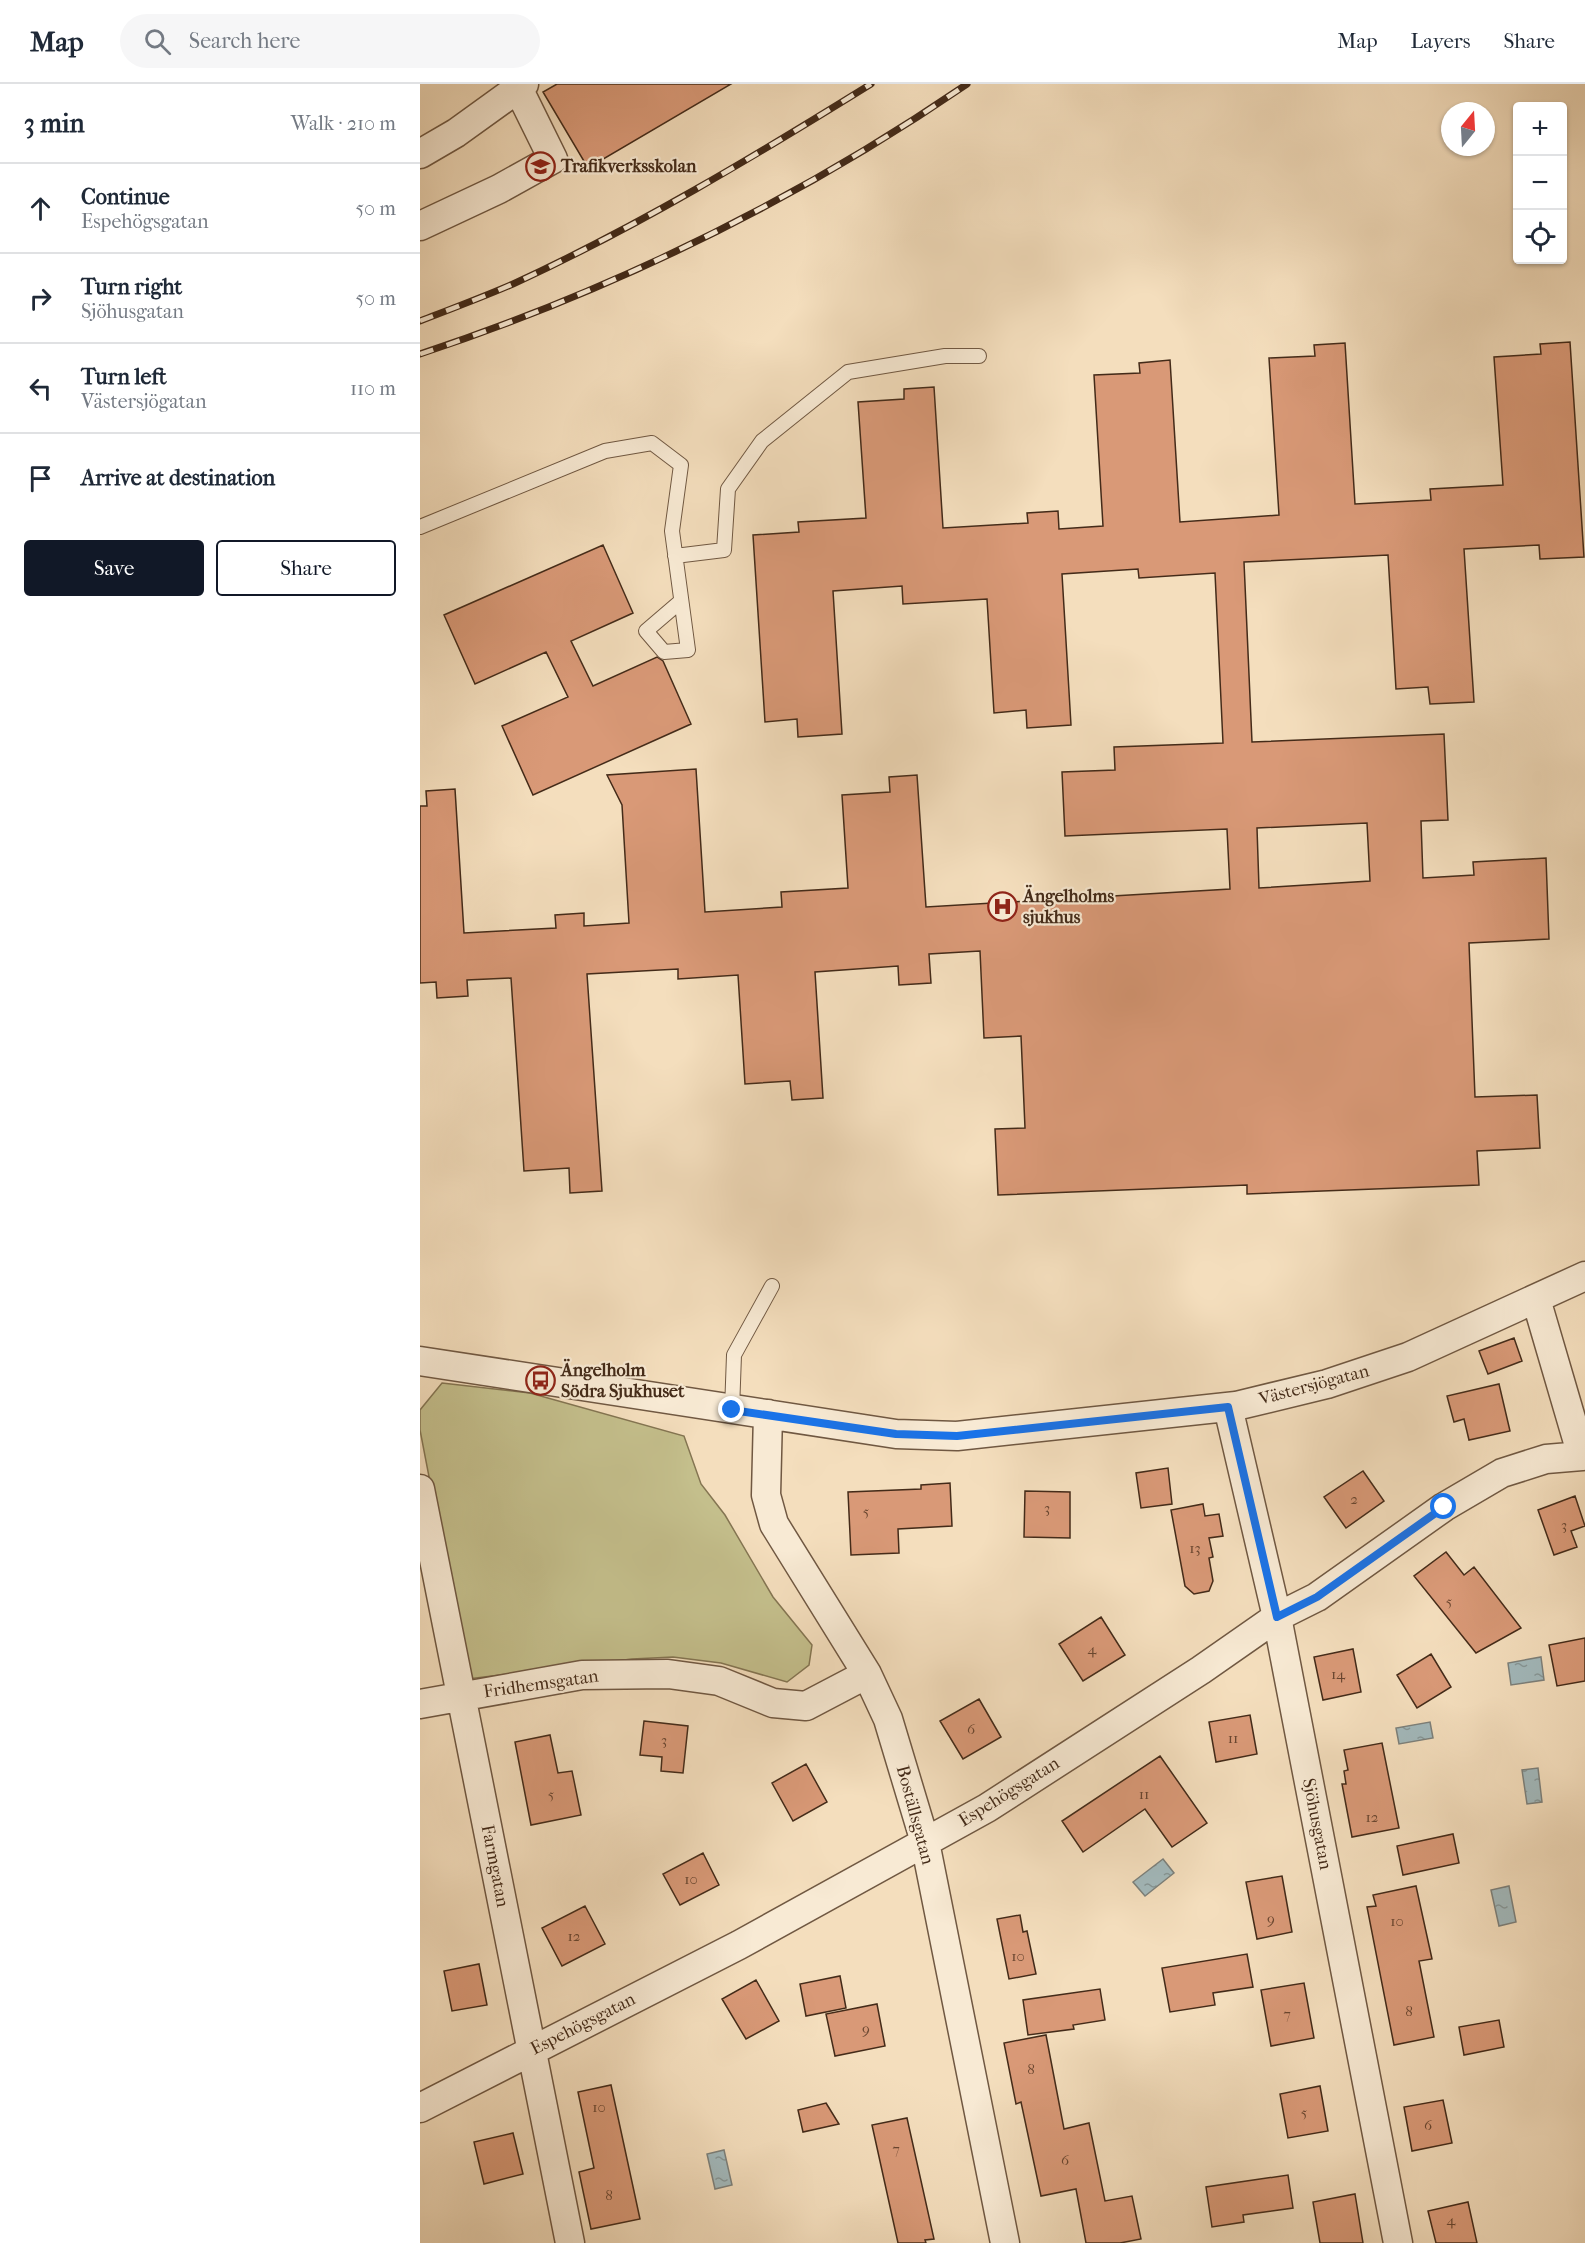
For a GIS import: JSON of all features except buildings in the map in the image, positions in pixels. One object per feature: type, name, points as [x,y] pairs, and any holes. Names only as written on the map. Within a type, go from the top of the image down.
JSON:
[{"type":"street","points":[[420,154],[456,133],[521,86],[553,159],[499,189],[420,226]]},
{"type":"street","name":"Västersjögatan","points":[[420,1361],[896,1434],[957,1436],[1228,1407],[1327,1384],[1408,1357],[1585,1276]]},
{"type":"street","points":[[1536,1299],[1583,1457]]},
{"type":"street","name":"Sjöhusgatan","points":[[1228,1407],[1277,1617],[1398,2243]]},
{"type":"street","name":"Boställsgatan","points":[[768,1414],[766,1496],[774,1524],[867,1674],[888,1719],[925,1842],[1005,2243]]},
{"type":"street","name":"Espehögsgatan","points":[[420,2108],[739,1945],[997,1802],[1201,1670],[1277,1617],[1317,1597],[1444,1507],[1502,1473],[1546,1459],[1583,1457]]},
{"type":"street","name":"Farmgatan","points":[[420,1489],[570,2243]]},
{"type":"street","name":"Fridhemsgatan","points":[[420,1704],[582,1675],[668,1674],[719,1682],[773,1702],[806,1706],[867,1674]]},
{"type":"lane","points":[[675,556],[724,550],[728,489],[762,441],[848,372],[945,356],[979,356]]},
{"type":"lane","points":[[420,527],[605,451],[652,443],[681,465],[672,531],[681,601]]},
{"type":"lane","points":[[732,1410],[734,1355],[772,1286]]},
{"type":"shaded area","points":[[442,1383],[530,1393],[684,1436],[701,1484],[725,1515],[773,1597],[812,1645],[809,1665],[787,1682],[721,1663],[673,1657],[632,1659],[468,1679],[420,1430],[420,1410]]},
{"type":"water","points":[[1541,1657],[1544,1680],[1511,1685],[1508,1663]]},
{"type":"water","points":[[1430,1722],[1433,1738],[1399,1744],[1396,1728]]},
{"type":"water","points":[[1538,1768],[1542,1802],[1527,1804],[1522,1770]]},
{"type":"water","points":[[1163,1859],[1174,1873],[1145,1896],[1133,1882]]},
{"type":"water","points":[[1509,1886],[1516,1922],[1499,1926],[1491,1890]]},
{"type":"water","points":[[724,2150],[732,2185],[715,2189],[707,2154]]},
{"type":"railway","points":[[420,321],[513,284],[605,239],[739,164],[871,84]]},
{"type":"railway","points":[[420,354],[563,301],[703,238],[838,166],[967,84]]},
{"type":"place","name":"Trafikverksskolan","points":[[540,166]]},
{"type":"place","name":"Ängelholms sjukhus","points":[[1002,906]]},
{"type":"place","name":"Ängelholm Södra Sjukhuset","points":[[540,1380]]},
{"type":"route","points":[[732,1410],[896,1434],[957,1436],[1116,1421],[1228,1407],[1277,1617],[1317,1597],[1444,1507]]}]
